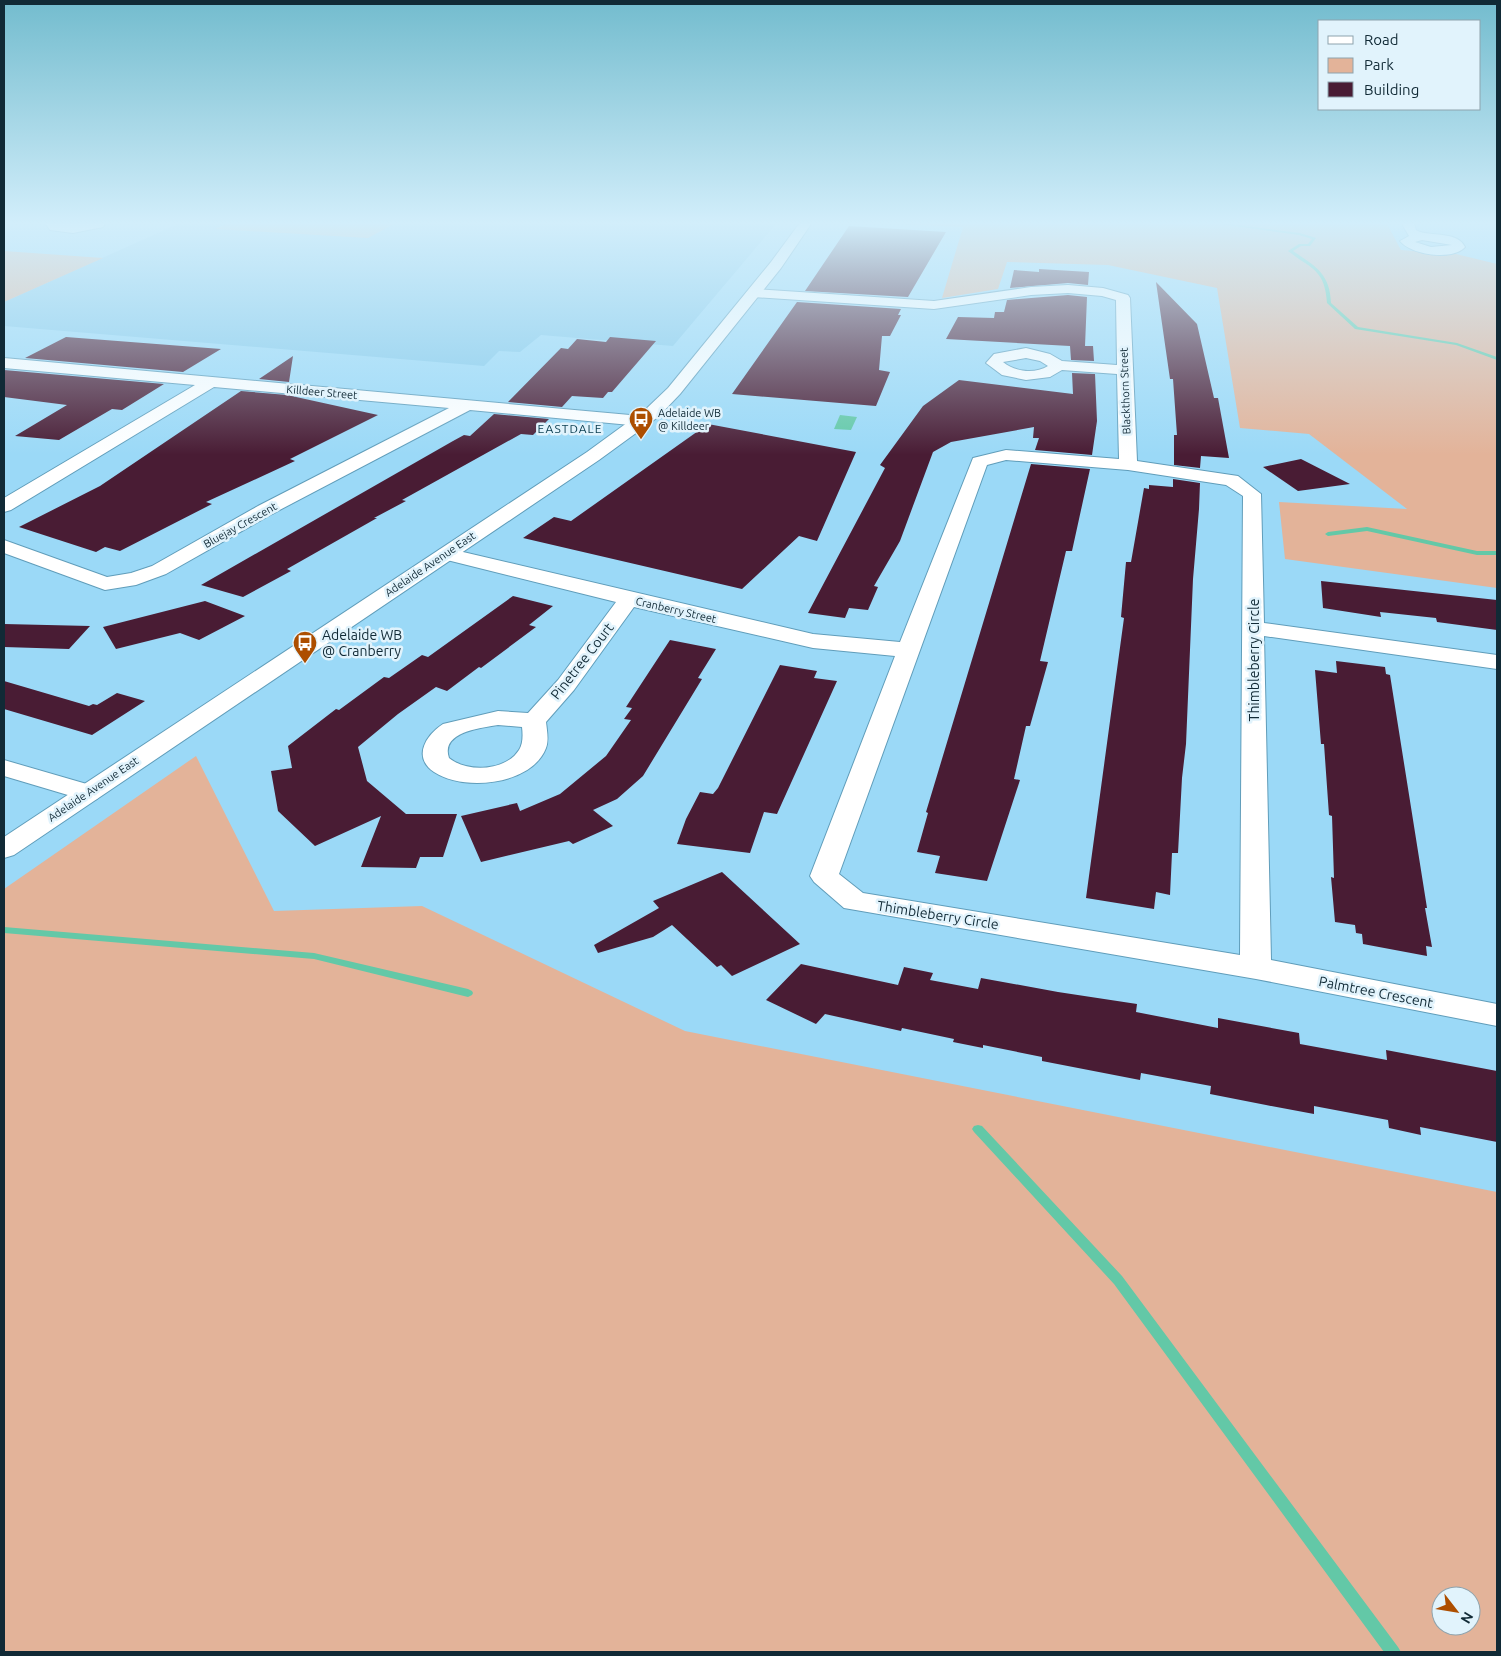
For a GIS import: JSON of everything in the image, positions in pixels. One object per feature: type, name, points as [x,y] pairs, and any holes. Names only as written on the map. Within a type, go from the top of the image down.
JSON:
[{"type":"street","name":"Adelaide Avenue East","points":[[4,849],[641,422],[674,391],[746,301]]},
{"type":"street","name":"Blackthorn Street","points":[[878,301],[934,305],[960,301]]},
{"type":"street","name":"Blackthorn Street","points":[[1123,301],[1128,466]]},
{"type":"street","name":"Killdeer Street","points":[[4,362],[641,422]]},
{"type":"street","points":[[1058,365],[1124,370]]},
{"type":"street","points":[[4,506],[51,480],[213,381]]},
{"type":"street","name":"Bluejay Crescent","points":[[4,546],[105,584],[136,579],[159,570],[266,510],[468,405]]},
{"type":"street","name":"Thimbleberry Circle","points":[[1006,455],[1128,466],[1231,480],[1252,494],[1254,628],[1256,968],[854,901],[824,876],[979,462],[1006,455]]},
{"type":"street","name":"Cranberry Street","points":[[446,554],[629,599],[813,641],[909,650]]},
{"type":"street","name":"Pinetree Court","points":[[534,721],[566,685],[629,599]]},
{"type":"street","points":[[1254,628],[1497,662]]},
{"type":"street","points":[[4,768],[88,793]]},
{"type":"street","name":"Palmtree Crescent","points":[[1256,968],[1497,1015]]},
{"type":"shaded area","points":[[711,301],[673,346],[541,335],[520,352],[499,351],[484,366],[4,326],[4,302]]},
{"type":"shaded area","points":[[840,415],[857,417],[851,430],[834,429]]},
{"type":"green space","points":[[1219,301],[1497,301],[1497,588],[1285,559],[1279,502],[1407,509],[1309,434],[1240,428]]},
{"type":"green space","points":[[196,756],[274,911],[422,906],[685,1031],[1497,1192],[1497,1652],[4,1652],[4,889]]},
{"type":"building","points":[[1007,301],[1087,301],[1085,346],[1093,346],[1094,361],[1071,360],[1070,346],[946,339],[958,317],[994,318],[995,312],[1004,312]]},
{"type":"building","points":[[1159,301],[1175,301],[1197,324],[1214,398],[1218,398],[1229,458],[1201,456],[1200,468],[1174,465],[1174,435],[1177,435],[1173,379],[1170,379]]},
{"type":"building","points":[[797,302],[901,309],[898,315],[901,315],[890,336],[882,336],[879,370],[890,372],[876,406],[732,394]]},
{"type":"building","points":[[66,337],[221,349],[183,372],[25,358]]},
{"type":"building","points":[[610,337],[656,341],[612,392],[608,392],[603,398],[572,396],[562,407],[508,402],[561,348],[568,349],[577,339],[606,342]]},
{"type":"building","points":[[293,356],[289,382],[259,379]]},
{"type":"building","points":[[4,370],[164,384],[122,410],[112,409],[59,440],[15,436],[67,405],[4,397]]},
{"type":"building","points":[[1072,373],[1095,374],[1097,421],[1092,455],[1035,450],[1039,438],[1033,438],[1034,427],[951,442],[933,452],[900,541],[874,586],[878,587],[868,610],[849,608],[845,618],[808,613],[885,468],[880,465],[923,406],[959,380],[1073,394]]},
{"type":"building","points":[[241,391],[287,395],[378,415],[290,459],[295,461],[206,502],[212,504],[120,551],[105,547],[96,552],[19,527],[100,486]]},
{"type":"building","points":[[494,414],[549,419],[533,435],[521,434],[402,500],[406,501],[287,569],[291,571],[243,597],[201,585],[453,441],[464,435],[470,436]]},
{"type":"building","points":[[708,424],[856,452],[817,541],[799,536],[742,589],[523,538],[554,517],[571,521]]},
{"type":"building","points":[[1301,459],[1350,484],[1298,491],[1263,467]]},
{"type":"building","points":[[1031,464],[1090,469],[1072,551],[1066,551],[1040,661],[1048,662],[1030,726],[1026,726],[1014,779],[1020,780],[987,881],[935,873],[940,856],[917,852],[928,813],[926,812]]},
{"type":"building","points":[[1173,479],[1200,483],[1199,509],[1193,579],[1186,744],[1182,778],[1178,853],[1172,853],[1170,895],[1156,892],[1154,909],[1086,898],[1124,618],[1121,617],[1126,562],[1131,562],[1144,488],[1149,489],[1149,485],[1173,487]]},
{"type":"building","points":[[1321,581],[1497,600],[1497,630],[1437,622],[1436,618],[1380,612],[1381,617],[1323,608]]},
{"type":"building","points":[[513,596],[553,606],[529,625],[536,627],[481,668],[479,667],[447,691],[436,687],[398,714],[358,747],[367,781],[406,814],[457,814],[443,857],[420,857],[416,868],[361,867],[381,816],[315,846],[278,811],[271,771],[292,768],[288,746],[336,709],[339,710],[384,677],[389,678],[422,655],[428,657]]},
{"type":"building","points":[[205,601],[245,616],[199,640],[180,633],[116,649],[103,627]]},
{"type":"building","points":[[4,624],[90,626],[69,649],[4,647]]},
{"type":"building","points":[[670,640],[716,649],[698,678],[702,679],[643,776],[617,799],[593,810],[613,826],[573,844],[569,841],[481,862],[461,816],[517,803],[520,811],[560,794],[606,756],[631,720],[624,719],[632,708],[626,707]]},
{"type":"building","points":[[1336,661],[1385,667],[1386,674],[1390,675],[1427,908],[1425,908],[1432,947],[1426,946],[1427,956],[1363,944],[1362,934],[1356,933],[1355,925],[1335,922],[1331,877],[1334,878],[1332,816],[1329,815],[1324,744],[1321,744],[1315,670],[1337,673]]},
{"type":"building","points":[[780,665],[817,671],[814,678],[837,681],[777,814],[764,812],[750,853],[677,844],[686,819],[700,792],[713,794],[718,788]]},
{"type":"building","points":[[4,681],[89,706],[97,705],[117,693],[145,701],[92,735],[4,709]]},
{"type":"building","points":[[722,872],[800,944],[732,976],[721,965],[717,967],[672,925],[653,937],[598,953],[594,945],[659,908],[653,901]]},
{"type":"building","points":[[801,964],[898,985],[904,967],[933,973],[930,980],[978,989],[981,978],[1137,1004],[1136,1012],[1218,1028],[1218,1018],[1299,1033],[1300,1044],[1387,1060],[1386,1050],[1497,1071],[1497,1142],[1420,1127],[1421,1135],[1389,1128],[1388,1120],[1314,1106],[1314,1114],[1266,1105],[1210,1094],[1211,1086],[1141,1073],[1140,1080],[1042,1061],[1042,1057],[983,1045],[983,1048],[953,1042],[954,1039],[902,1028],[901,1031],[825,1014],[816,1024],[766,1000]]},
{"type":"waterway","points":[[1329,301],[1357,328],[1457,344],[1497,359]]},
{"type":"waterway","points":[[1328,534],[1367,529],[1477,553],[1497,553]]},
{"type":"waterway","points":[[4,930],[314,956],[468,993]]},
{"type":"waterway","points":[[978,1129],[1118,1280],[1393,1652]]},
{"type":"place","name":"Adelaide WB @ Killdeer","points":[[641,440]]},
{"type":"place","name":"Adelaide WB @ Cranberry","points":[[305,664]]},
{"type":"district","name":"EASTDALE","points":[[570,429]]}]
